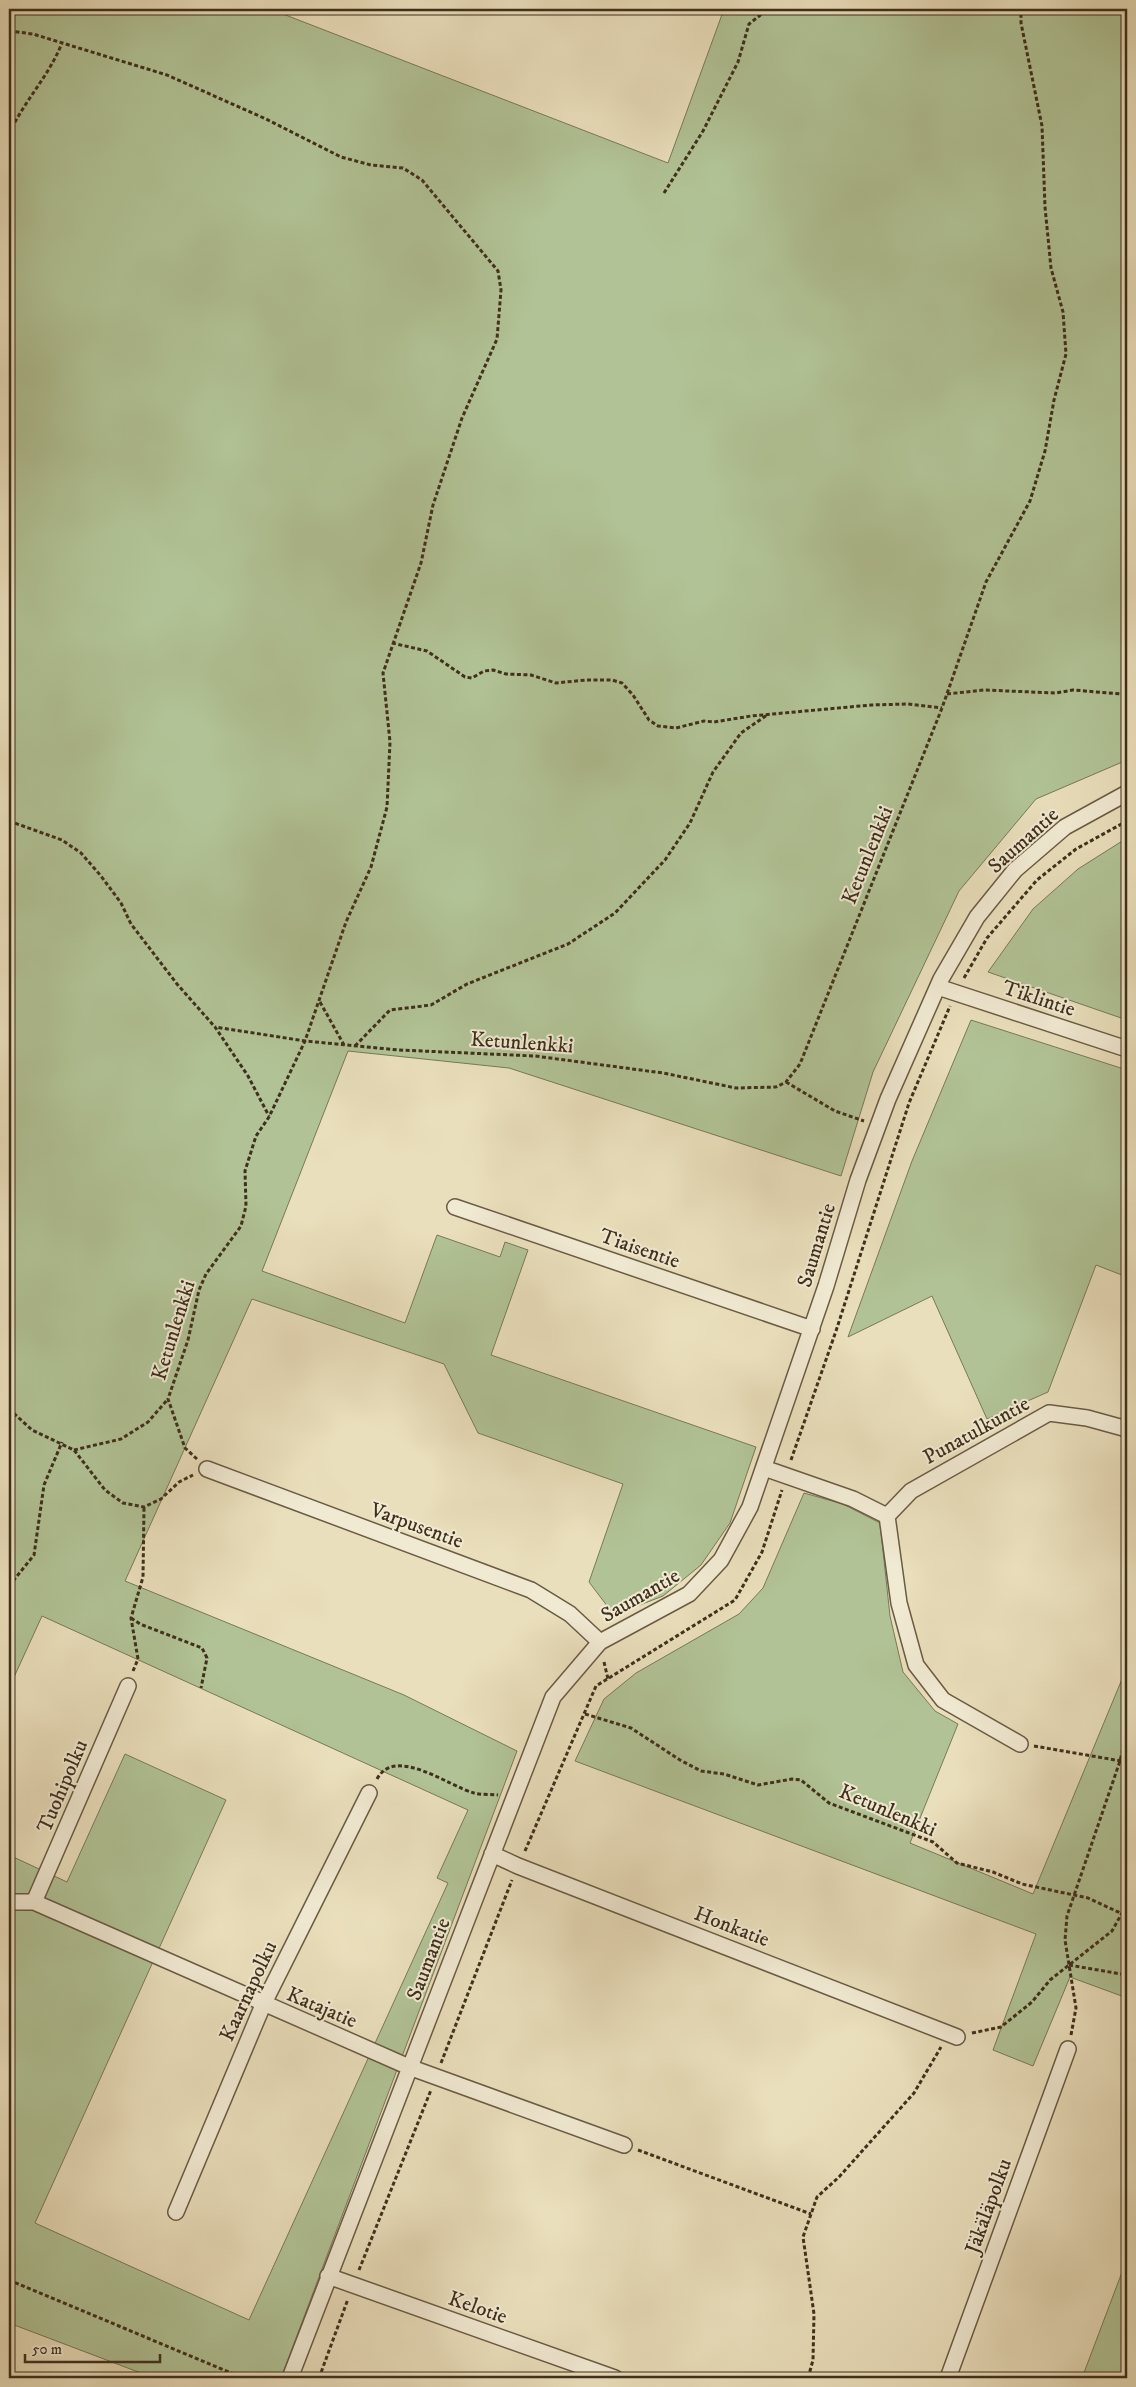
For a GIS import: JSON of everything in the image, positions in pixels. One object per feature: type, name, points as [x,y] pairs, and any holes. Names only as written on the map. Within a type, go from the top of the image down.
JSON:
[{"type":"street","name":"Saumantie","points":[[290,2378],[409,2067],[554,1698],[600,1642],[689,1594],[721,1560],[750,1507],[812,1329],[858,1180],[878,1126],[938,987],[977,917],[1015,870],[1065,827],[1127,793]]},
{"type":"street","name":"Tiklintie","points":[[938,987],[1127,1049]]},
{"type":"street","name":"Tiaisentie","points":[[455,1207],[812,1329]]},
{"type":"street","name":"Punatulkuntie","points":[[887,1516],[911,1491],[1049,1413],[1087,1418],[1127,1428]]},
{"type":"street","points":[[764,1468],[786,1474],[853,1499],[887,1516],[899,1602],[916,1665],[943,1700],[1020,1744]]},
{"type":"street","name":"Varpusentie","points":[[207,1469],[531,1590],[570,1614],[600,1642]]},
{"type":"street","name":"Tuohipolku","points":[[34,1902],[128,1686]]},
{"type":"street","name":"Kaarnapolku","points":[[176,2212],[263,2004],[369,1793]]},
{"type":"street","name":"Honkatie","points":[[492,1854],[518,1866],[952,2035]]},
{"type":"street","name":"Katajatie","points":[[9,1902],[34,1902],[409,2067],[624,2145]]},
{"type":"street","name":"Jäkäläpolku","points":[[948,2378],[1068,2049]]},
{"type":"street","name":"Kelotie","points":[[328,2276],[615,2378]]},
{"type":"path","points":[[664,193],[707,124],[738,62],[749,24],[768,9]]},
{"type":"path","name":"Ketunlenkki","points":[[207,1469],[185,1448],[168,1399],[188,1340],[199,1290],[206,1274],[241,1226],[246,1206],[245,1171],[256,1136],[269,1117],[305,1041],[354,1046],[535,1056],[663,1073],[736,1088],[776,1087],[786,1082],[800,1064],[942,708],[986,582],[1030,501],[1045,451],[1054,400],[1066,354],[1063,312],[1051,268],[1045,207],[1042,126],[1021,23],[1022,9]]},
{"type":"path","points":[[9,31],[33,34],[167,75],[266,119],[341,157],[371,165],[404,168],[422,180],[498,271],[501,290],[497,339],[462,418],[433,505],[421,563],[383,673],[390,742],[387,807],[371,867],[346,922],[305,1041],[215,1028]]},
{"type":"path","points":[[9,134],[36,86],[47,74],[62,43]]},
{"type":"path","points":[[392,643],[428,651],[465,677],[472,678],[484,671],[493,670],[506,674],[531,675],[556,683],[586,680],[622,683],[633,695],[649,720],[658,726],[676,728],[696,722],[729,721],[767,715],[871,705],[908,704],[942,708]]},
{"type":"path","points":[[947,694],[984,690],[1056,693],[1073,690],[1122,694],[1127,698]]},
{"type":"path","points":[[354,1046],[390,1010],[431,1005],[467,984],[568,944],[616,913],[665,860],[690,823],[713,772],[741,733],[767,715]]},
{"type":"path","points":[[9,821],[62,840],[81,853],[122,903],[131,924],[177,984],[215,1028],[248,1076],[269,1117]]},
{"type":"path","points":[[319,2378],[353,2286],[518,1866],[586,1714],[596,1686],[735,1600],[762,1552],[786,1474],[836,1331],[909,1104],[956,993],[987,938],[1037,880],[1076,849],[1127,821]]},
{"type":"path","points":[[320,1002],[344,1045]]},
{"type":"path","points":[[786,1082],[835,1111],[878,1126]]},
{"type":"path","points":[[74,1450],[121,1439],[148,1422],[168,1399]]},
{"type":"path","points":[[9,1409],[32,1430],[62,1442],[74,1450],[105,1490],[123,1503],[144,1507],[160,1499],[179,1482],[207,1469]]},
{"type":"path","points":[[9,1586],[34,1555],[44,1485],[62,1442]]},
{"type":"path","points":[[128,1686],[138,1659],[131,1618],[143,1576],[144,1507]]},
{"type":"path","points":[[131,1618],[140,1624],[202,1648],[207,1658],[201,1688]]},
{"type":"path","name":"Ketunlenkki","points":[[586,1714],[632,1728],[680,1760],[702,1770],[724,1774],[758,1785],[792,1778],[801,1780],[829,1803],[933,1842],[957,1864],[994,1872],[1022,1884],[1088,1898],[1127,1916]]},
{"type":"path","points":[[1068,2049],[1076,2008],[1065,1940],[1067,1916],[1120,1761],[1127,1732]]},
{"type":"path","points":[[1020,1744],[1127,1762]]},
{"type":"path","points":[[369,1793],[379,1775],[389,1768],[403,1766],[420,1769],[474,1793],[514,1797]]},
{"type":"path","points":[[808,2378],[813,2360],[814,2314],[803,2237],[817,2197],[839,2177],[914,2093],[935,2058],[952,2035],[1001,2027],[1032,2002],[1050,1980],[1112,1930],[1122,1914]]},
{"type":"path","points":[[1069,1965],[1127,1975]]},
{"type":"path","points":[[624,2145],[811,2214]]},
{"type":"path","points":[[9,2280],[242,2378]]},
{"type":"green space","points":[[9,9],[270,9],[668,163],[724,9],[1127,9],[1127,760],[1036,799],[959,891],[873,1072],[841,1176],[509,1068],[348,1051],[262,1271],[405,1323],[437,1235],[500,1257],[505,1242],[528,1250],[491,1355],[756,1447],[730,1523],[701,1565],[663,1596],[614,1615],[589,1582],[623,1484],[478,1433],[444,1364],[252,1299],[125,1581],[404,1695],[517,1751],[281,2378],[154,2378],[9,2323],[9,1855],[67,1882],[125,1754],[226,1800],[35,2223],[249,2320],[448,1883],[437,1878],[468,1810],[42,1616],[9,1688]]},
{"type":"green space","points":[[1127,838],[1127,1020],[988,972],[1033,909],[1078,869]]},
{"type":"green space","points":[[971,1020],[1127,1070],[1127,1277],[1096,1265],[1048,1392],[987,1419],[932,1296],[848,1337],[912,1161]]},
{"type":"green space","points":[[804,1493],[843,1504],[880,1523],[890,1616],[903,1672],[935,1711],[958,1724],[910,1843],[1033,1894],[1127,1667],[1127,1998],[1070,1977],[1033,2066],[993,2050],[1036,1934],[575,1761],[604,1699],[636,1673],[739,1614],[763,1588]]},
{"type":"green space","points":[[1127,2259],[1127,2378],[1082,2378]]}]
